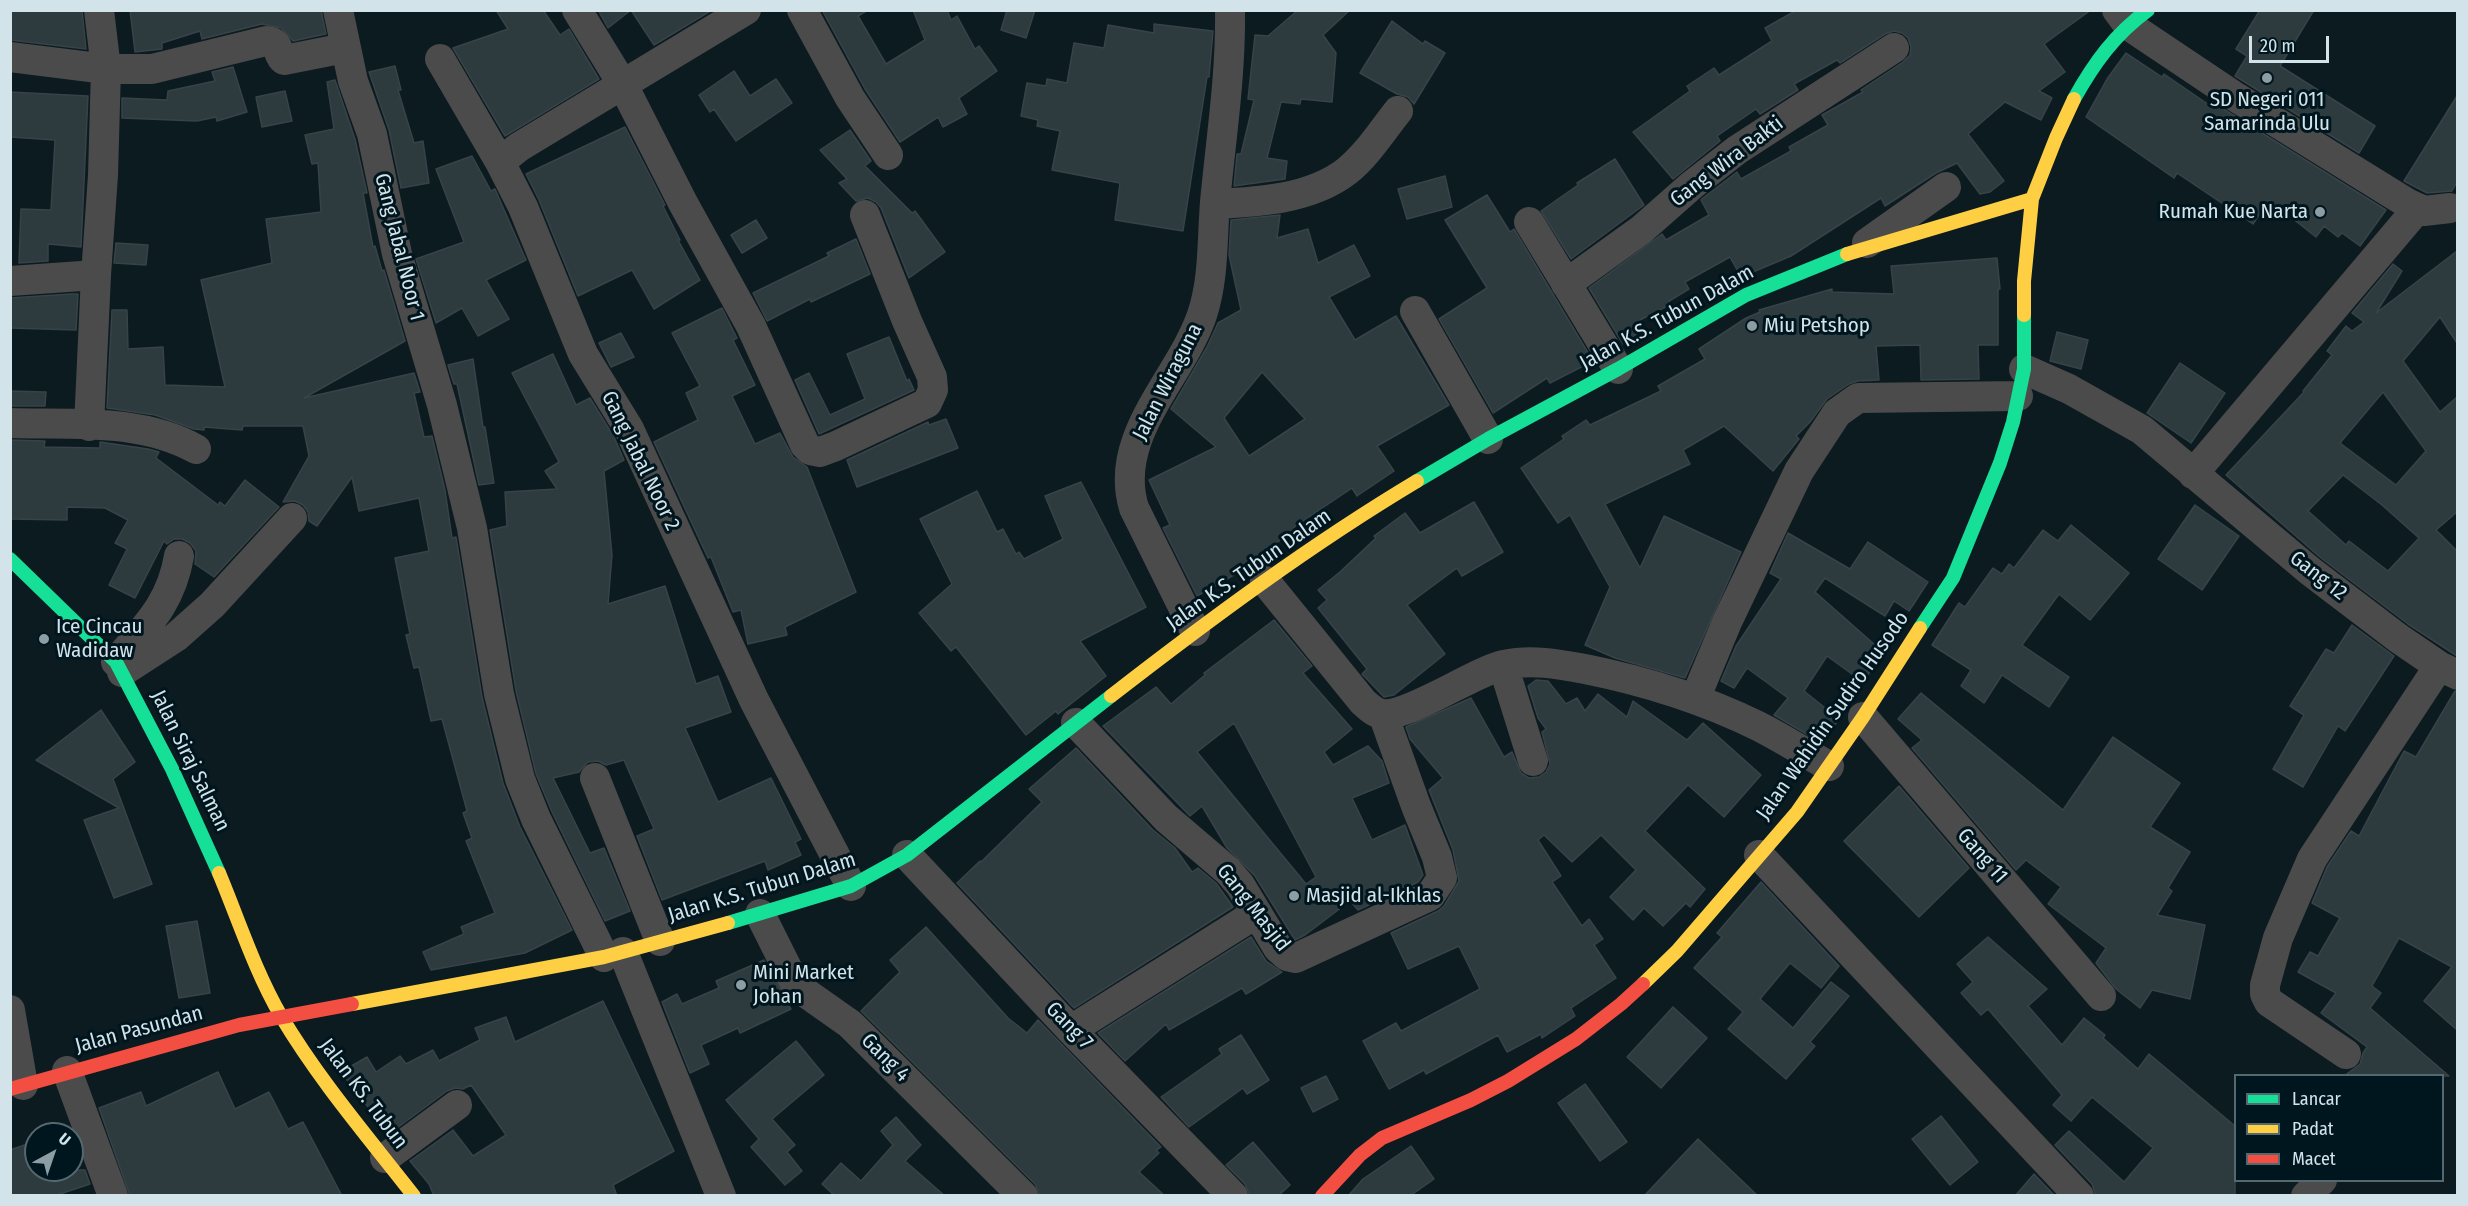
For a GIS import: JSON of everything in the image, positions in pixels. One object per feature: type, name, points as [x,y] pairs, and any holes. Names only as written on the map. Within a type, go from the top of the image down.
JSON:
[{"type":"street","points":[[88,426],[103,175],[106,69],[99,10]]},
{"type":"street","name":"Gang Jabal Noor 1","points":[[338,10],[353,81],[372,134],[397,254],[442,405],[462,484],[472,528],[499,694],[520,779],[536,819],[613,955],[721,1196]]},
{"type":"street","points":[[577,10],[623,85],[683,203],[751,326],[805,445],[813,452],[836,446],[927,403],[933,390],[932,377],[865,215]]},
{"type":"street","points":[[500,162],[519,147],[746,10]]},
{"type":"street","points":[[802,10],[841,84],[888,155]]},
{"type":"street","name":"Jalan Wiraguna","points":[[1195,631],[1134,508],[1128,474],[1144,423],[1203,314],[1211,272],[1215,204],[1230,60],[1227,11]]},
{"type":"street","points":[[2032,199],[2064,118],[2103,52],[2131,15],[2234,96],[2358,174],[2418,208],[2437,211],[2455,208]]},
{"type":"street","points":[[10,57],[106,69],[152,69],[266,41],[272,41],[277,45],[284,60],[345,48]]},
{"type":"street","name":"Gang Wira Bakti","points":[[1566,284],[1641,230],[1692,185],[1737,150],[1894,48]]},
{"type":"street","name":"Gang Jabal Noor 2","points":[[440,58],[458,93],[500,162],[523,207],[583,354],[615,404],[635,442],[754,700],[851,886]]},
{"type":"street","points":[[1215,204],[1285,196],[1332,182],[1364,155],[1398,111]]},
{"type":"street","points":[[1860,248],[1946,187]]},
{"type":"street","name":"Jalan K.S. Tubun Dalam","points":[[280,1015],[613,955],[760,915],[851,886],[907,855],[1195,631],[1265,581],[1409,486],[1488,439],[1746,296],[1860,248],[2032,199]]},
{"type":"street","name":"Jalan Wahidin Sudiro Husodo","points":[[1322,1196],[1360,1155],[1382,1138],[1471,1100],[1508,1081],[1538,1064],[1621,1004],[1677,951],[1797,812],[1863,717],[1953,578],[2000,463],[2013,422],[2021,382],[2024,281],[2032,199]]},
{"type":"street","points":[[2189,471],[2418,208]]},
{"type":"street","points":[[1529,222],[1618,369]]},
{"type":"street","points":[[10,280],[96,275]]},
{"type":"street","points":[[1415,311],[1488,439]]},
{"type":"street","points":[[1695,699],[1726,622],[1799,471],[1837,413],[1858,398],[2021,382]]},
{"type":"street","name":"Gang 12","points":[[2021,382],[2112,412],[2142,430],[2310,571],[2448,671]]},
{"type":"street","points":[[10,423],[129,427],[153,431],[180,440],[196,449]]},
{"type":"street","points":[[119,667],[176,637],[212,605],[292,518]]},
{"type":"street","points":[[119,667],[167,599],[173,585],[179,556]]},
{"type":"street","name":"Jalan Siraj Salman","points":[[10,559],[119,667],[202,831],[263,980],[280,1015]]},
{"type":"street","points":[[1265,581],[1358,697],[1374,711],[1383,714],[1403,710],[1503,665],[1532,662],[1557,664],[1620,676],[1695,699],[1758,726],[1829,766]]},
{"type":"street","points":[[1503,665],[1533,761]]},
{"type":"street","points":[[2346,1054],[2270,1002],[2265,994],[2265,985],[2278,938],[2312,859],[2448,671]]},
{"type":"street","name":"Gang Masjid","points":[[1076,723],[1166,818],[1228,871],[1240,885],[1278,948],[1287,956],[1296,958],[1430,896],[1442,878],[1437,857],[1383,714]]},
{"type":"street","name":"Gang 11","points":[[1863,717],[2101,996]]},
{"type":"street","points":[[595,778],[660,941]]},
{"type":"street","name":"Gang 7","points":[[907,855],[1071,1030],[1233,1196]]},
{"type":"street","points":[[1759,855],[2079,1196]]},
{"type":"street","points":[[1071,1030],[1257,913]]},
{"type":"street","name":"Gang 4","points":[[760,915],[796,986],[863,1035],[1023,1196]]},
{"type":"street","points":[[10,1010],[17,1087]]},
{"type":"street","name":"Jalan Pasundan","points":[[17,1087],[67,1071],[280,1015]]},
{"type":"street","name":"Jalan KS. Tubun","points":[[280,1015],[320,1075],[414,1196]]},
{"type":"street","points":[[67,1071],[113,1196]]},
{"type":"street","points":[[385,1158],[457,1105]]},
{"type":"street","points":[[2306,1196],[2320,1182]]},
{"type":"building","points":[[10,10],[82,10],[86,49],[10,40]]},
{"type":"building","points":[[130,10],[321,10],[326,34],[293,41],[281,28],[262,24],[202,39],[200,31],[162,43],[162,49],[135,52]]},
{"type":"building","points":[[496,10],[543,10],[560,35],[569,29],[599,79],[505,136],[453,48],[508,29]]},
{"type":"building","points":[[598,10],[631,10],[608,28]]},
{"type":"building","points":[[631,10],[712,10],[654,45]]},
{"type":"building","points":[[822,10],[868,10],[858,16],[886,64],[925,40],[913,10],[947,10],[951,20],[957,16],[975,49],[979,46],[997,71],[959,98],[967,114],[943,127],[938,117],[900,142],[865,89]]},
{"type":"building","points":[[1007,10],[1035,10],[1026,38],[1001,30]]},
{"type":"building","points":[[1298,10],[1350,10],[1323,35],[1336,53],[1332,102],[1301,99],[1300,104],[1281,102],[1267,158],[1287,161],[1285,179],[1234,186],[1237,154],[1241,154],[1254,100],[1248,99],[1255,35],[1268,36]]},
{"type":"building","points":[[1797,10],[2091,10],[2044,44],[2065,72],[2039,91],[2052,98],[2041,120],[2005,102],[1968,134],[2004,181],[1990,192],[1980,194],[1957,163],[1936,173],[1885,206],[1881,198],[1791,256],[1741,277],[1730,257],[1685,282],[1689,289],[1669,301],[1671,304],[1638,321],[1643,329],[1623,344],[1589,288],[1662,234],[1666,240],[1709,215],[1701,200],[1703,198],[1737,172],[1741,179],[1791,151],[1789,147],[1828,125],[1822,115],[1863,92],[1861,90],[1910,55],[1911,47],[1908,38],[1894,31],[1885,34],[1840,63],[1837,60],[1794,84],[1798,90],[1760,114],[1756,109],[1717,136],[1720,141],[1673,179],[1633,132],[1690,91],[1687,86],[1714,68],[1719,75],[1772,41],[1765,28]]},
{"type":"building","name":"SD Negeri 011 Samarinda Ulu","points":[[2260,10],[2314,10],[2280,66],[2375,126],[2359,153],[2235,76],[2247,56],[2236,49]]},
{"type":"building","points":[[1392,21],[1423,44],[1425,41],[1445,53],[1414,104],[1408,97],[1397,94],[1360,73]]},
{"type":"building","points":[[1154,24],[1213,31],[1209,77],[1207,77],[1183,231],[1115,220],[1120,183],[1052,170],[1060,131],[1037,126],[1038,120],[1021,116],[1027,83],[1046,86],[1047,79],[1067,83],[1074,43],[1104,48],[1108,25],[1154,33]]},
{"type":"building","points":[[2126,53],[2162,77],[2164,74],[2215,109],[2217,105],[2386,210],[2360,246],[2342,233],[2338,237],[2324,226],[2316,237],[2269,200],[2253,224],[2177,173],[2174,178],[2086,117],[2107,79]]},
{"type":"building","points":[[395,66],[401,90],[398,90],[414,143],[423,141],[429,183],[401,188],[389,130],[369,72]]},
{"type":"building","points":[[233,67],[247,112],[217,121],[216,117],[197,121],[122,118],[122,98],[167,100],[168,91],[215,81],[212,72]]},
{"type":"building","points":[[734,71],[750,96],[776,79],[792,103],[736,141],[714,109],[710,112],[699,95]]},
{"type":"building","points":[[335,80],[355,139],[367,193],[363,193],[373,247],[375,246],[382,271],[384,270],[405,341],[304,398],[414,373],[420,392],[414,393],[424,437],[432,436],[445,490],[452,538],[456,537],[482,697],[503,783],[520,827],[572,930],[525,953],[431,970],[423,952],[464,934],[461,927],[495,913],[466,841],[472,838],[463,813],[467,811],[442,719],[431,721],[419,667],[414,668],[406,635],[410,634],[395,558],[429,551],[419,498],[359,511],[352,477],[317,526],[309,521],[308,512],[303,505],[295,501],[283,502],[309,456],[303,426],[243,426],[242,430],[204,427],[204,430],[194,429],[155,415],[107,408],[112,310],[127,310],[128,349],[163,347],[165,385],[225,387],[201,280],[272,263],[266,219],[321,212],[318,163],[312,164],[305,135],[334,129],[327,82]]},
{"type":"building","points":[[285,91],[292,121],[262,127],[256,97]]},
{"type":"building","points":[[10,92],[88,96],[81,247],[48,244],[48,261],[19,263],[21,209],[51,210],[55,140],[10,137]]},
{"type":"building","points":[[2457,96],[2457,182],[2452,191],[2427,193],[2404,181]]},
{"type":"building","points":[[625,127],[665,205],[663,206],[680,240],[678,240],[700,280],[654,309],[632,270],[578,296],[526,174]]},
{"type":"building","points":[[850,130],[871,161],[865,166],[912,213],[915,211],[945,252],[909,278],[881,208],[868,198],[856,201],[839,183],[847,179],[820,150]]},
{"type":"building","points":[[472,156],[491,191],[495,189],[526,260],[486,280],[509,319],[478,336],[462,308],[436,323],[416,259],[464,242],[436,169]]},
{"type":"building","points":[[1615,159],[1644,205],[1571,259],[1541,211],[1578,185],[1577,183]]},
{"type":"building","points":[[1445,176],[1452,207],[1407,219],[1398,189]]},
{"type":"building","points":[[1487,195],[1510,232],[1514,229],[1593,361],[1550,383],[1547,378],[1493,413],[1439,319],[1487,288],[1445,220]]},
{"type":"building","points":[[1280,215],[1277,238],[1308,229],[1318,263],[1354,245],[1370,276],[1329,297],[1355,340],[1396,316],[1449,405],[1377,446],[1394,471],[1357,496],[1352,488],[1294,527],[1296,530],[1237,568],[1239,572],[1197,596],[1163,528],[1170,525],[1149,480],[1216,447],[1171,409],[1207,347],[1218,323],[1241,310],[1229,255],[1231,220]],"holes":[[[1262,372],[1305,419],[1249,456],[1224,418]]]},
{"type":"building","points":[[756,220],[767,238],[742,253],[731,235]]},
{"type":"building","points":[[856,239],[870,274],[811,302],[810,299],[767,321],[753,293],[829,256],[827,253]]},
{"type":"building","points":[[116,243],[148,245],[146,265],[114,263]]},
{"type":"building","points":[[2457,251],[2457,343],[2440,317],[2403,361],[2440,412],[2457,397],[2457,512],[2436,530],[2457,551],[2457,656],[2408,624],[2321,558],[2226,475],[2304,392],[2332,355],[2327,351],[2346,326],[2352,331],[2364,322],[2352,313],[2393,264],[2402,271],[2376,313]],"holes":[[[2383,392],[2426,451],[2396,485],[2340,443]],[[2343,475],[2419,538],[2388,571],[2349,541],[2346,545],[2308,511]]]},
{"type":"building","points":[[1997,258],[2000,289],[1998,289],[1998,345],[1978,345],[1979,379],[1921,380],[1920,345],[1876,346],[1879,380],[1849,384],[1827,399],[1796,436],[1799,439],[1773,471],[1724,426],[1683,450],[1690,464],[1605,504],[1640,568],[1664,516],[1741,552],[1685,678],[1615,658],[1585,645],[1610,587],[1570,515],[1558,523],[1521,468],[1564,439],[1562,436],[1586,420],[1590,425],[1661,391],[1658,386],[1705,359],[1699,349],[1746,318],[1760,312],[1759,310],[1832,289],[1832,292],[1894,294],[1891,266]]},
{"type":"building","points":[[78,294],[76,330],[10,328],[10,298]]},
{"type":"building","points":[[722,308],[737,338],[733,340],[755,385],[732,396],[755,444],[780,433],[793,457],[807,467],[856,592],[785,627],[787,635],[748,644],[741,610],[733,612],[711,557],[708,558],[654,442],[698,420],[686,393],[700,386],[672,333]]},
{"type":"building","points":[[2057,332],[2088,340],[2081,369],[2050,361]]},
{"type":"building","points":[[621,333],[634,357],[611,367],[599,343]]},
{"type":"building","points":[[889,337],[907,381],[909,379],[914,390],[819,434],[795,380],[809,373],[830,415],[865,399],[847,354]]},
{"type":"building","points":[[553,354],[576,405],[590,398],[614,437],[624,460],[604,471],[612,555],[608,604],[665,586],[696,684],[718,676],[731,712],[685,728],[718,802],[771,778],[801,839],[795,842],[801,855],[768,870],[765,861],[662,900],[637,836],[654,829],[624,760],[606,765],[598,761],[588,762],[579,772],[553,778],[590,853],[604,848],[630,911],[605,921],[536,774],[516,691],[490,530],[507,526],[505,492],[557,489],[545,471],[559,462],[512,373]]},
{"type":"building","points":[[473,359],[494,483],[479,485],[457,384],[454,384],[448,365]]},
{"type":"building","points":[[2180,363],[2225,393],[2191,443],[2147,413]]},
{"type":"building","points":[[10,391],[46,392],[45,406],[10,406]]},
{"type":"building","points":[[946,419],[958,448],[857,487],[847,460],[928,422],[929,425]]},
{"type":"building","points":[[10,440],[45,441],[44,447],[100,448],[100,442],[148,449],[159,452],[156,458],[218,505],[220,502],[225,506],[245,480],[279,507],[214,577],[195,564],[196,551],[190,543],[182,539],[174,539],[167,544],[164,541],[135,598],[109,585],[127,549],[115,543],[128,520],[105,508],[67,507],[67,520],[10,519]]},
{"type":"building","points":[[1081,482],[1146,607],[1080,641],[1106,676],[1058,714],[1056,711],[1026,735],[956,647],[951,651],[919,613],[952,584],[920,519],[977,491],[997,532],[1003,529],[1016,554],[1019,552],[1024,559],[1063,539],[1045,496]]},
{"type":"building","points":[[1474,502],[1503,552],[1462,576],[1457,568],[1407,605],[1445,654],[1394,695],[1384,697],[1362,674],[1367,669],[1318,608],[1327,600],[1318,590],[1376,538],[1374,536],[1405,513],[1420,533]]},
{"type":"building","points":[[2195,505],[2239,536],[2202,590],[2158,559]]},
{"type":"building","points":[[2071,525],[2129,573],[2090,620],[2059,594],[2022,645],[2069,677],[2049,707],[2002,675],[1984,703],[1961,686],[1971,670],[1932,645],[1959,603],[1965,607],[1993,568],[2002,574],[2009,564],[2014,568],[2043,530],[2058,541]]},
{"type":"building","points":[[1788,533],[1850,569],[1868,542],[1928,582],[1909,611],[1894,601],[1885,616],[1825,578],[1815,592],[1883,652],[1863,682],[1827,656],[1804,691],[1839,719],[1822,743],[1774,715],[1788,698],[1747,668],[1734,688],[1721,681],[1736,646],[1781,579],[1770,573]]},
{"type":"building","points":[[1274,620],[1312,666],[1303,673],[1352,729],[1324,752],[1333,765],[1368,746],[1382,761],[1389,783],[1352,798],[1372,840],[1405,825],[1423,875],[1418,882],[1358,910],[1350,901],[1295,940],[1255,876],[1227,848],[1202,806],[1190,816],[1103,726],[1156,687],[1171,704],[1205,675],[1204,673]],"holes":[[[1234,723],[1316,877],[1306,884],[1197,752]]]},
{"type":"building","points":[[2352,625],[2394,656],[2345,731],[2338,726],[2303,787],[2273,769],[2304,715],[2290,706],[2326,649],[2334,653]]},
{"type":"building","points":[[1536,680],[1548,681],[1566,704],[1577,698],[1585,711],[1598,694],[1627,717],[1633,701],[1687,740],[1703,723],[1761,775],[1724,817],[1688,785],[1645,831],[1705,889],[1690,907],[1686,903],[1663,926],[1644,908],[1633,920],[1610,897],[1636,870],[1601,835],[1572,862],[1544,835],[1538,840],[1561,876],[1552,882],[1582,926],[1589,919],[1603,939],[1594,945],[1616,978],[1571,1008],[1575,1016],[1542,1038],[1541,1034],[1507,1052],[1498,1035],[1426,1074],[1424,1070],[1389,1089],[1363,1041],[1396,1023],[1401,1031],[1480,989],[1459,946],[1408,969],[1391,933],[1438,911],[1444,906],[1459,881],[1453,850],[1429,790],[1443,778],[1410,739],[1406,727],[1471,698],[1504,757],[1512,752],[1521,773],[1529,778],[1539,777],[1546,772],[1550,764],[1542,732],[1546,729],[1538,718],[1528,686]]},
{"type":"building","points":[[2455,691],[2457,692],[2457,1030],[2424,1001],[2452,967],[2399,938],[2372,986],[2381,993],[2370,1008],[2449,1076],[2444,1076],[2444,1074],[2347,1074],[2360,1064],[2367,1047],[2321,1013],[2336,993],[2298,972],[2310,952],[2318,956],[2340,918],[2312,903],[2327,867],[2351,831],[2359,836],[2404,751],[2416,757]]},
{"type":"building","points":[[1921,693],[2063,810],[2113,737],[2180,783],[2150,827],[2190,852],[2168,888],[2172,891],[2157,915],[2205,925],[2190,999],[2152,990],[2140,1008],[2116,989],[2096,963],[2106,948],[2048,904],[2061,887],[2026,860],[2016,870],[1912,748],[1922,740],[1898,719]]},
{"type":"building","points":[[101,710],[135,762],[113,779],[152,884],[114,898],[84,820],[119,808],[36,760]]},
{"type":"building","points":[[1076,748],[1153,830],[1175,848],[1192,872],[1198,868],[1216,883],[1233,907],[1074,1008],[957,883],[1042,802],[1029,789]]},
{"type":"building","points":[[1899,786],[1969,868],[1919,917],[1844,841]]},
{"type":"building","points":[[1761,882],[1839,966],[1821,988],[1790,963],[1760,999],[1793,1028],[1831,982],[1849,996],[1810,1042],[1815,1046],[1786,1079],[1728,1029],[1743,1012],[1694,968],[1722,937],[1717,933]]},
{"type":"building","points":[[197,921],[210,993],[179,998],[166,926]]},
{"type":"building","points":[[926,927],[1008,1018],[1027,1033],[1038,1020],[1161,1147],[1156,1150],[1159,1153],[1139,1172],[1165,1196],[1040,1196],[1035,1184],[861,1011],[900,972],[890,960]]},
{"type":"building","points":[[1251,937],[1266,961],[1282,972],[1246,994],[1242,988],[1169,1030],[1166,1024],[1125,1061],[1098,1033]]},
{"type":"building","points":[[1988,937],[2047,989],[2028,1006],[2062,1045],[2084,1018],[2105,1035],[2103,1038],[2138,1069],[2149,1054],[2234,1125],[2235,1196],[2096,1196],[2092,1184],[2055,1145],[2069,1131],[2124,1182],[2153,1148],[2092,1097],[2071,1121],[2053,1105],[2062,1095],[1988,1009],[1981,1015],[1961,993],[1973,982],[1957,964]]},
{"type":"building","points":[[764,960],[791,1009],[740,1033],[738,1028],[701,1045],[709,1064],[690,1073],[662,1002],[677,994],[682,1004],[719,988],[716,981]]},
{"type":"building","points":[[603,1001],[674,1151],[613,1185],[617,1196],[434,1196],[429,1184],[410,1161],[453,1130],[473,1156],[506,1135],[471,1085],[463,1089],[455,1088],[447,1091],[389,1134],[341,1072],[367,1057],[376,1072],[400,1056],[406,1064],[433,1050],[439,1061],[480,1040],[475,1028],[506,1017],[515,1042]]},
{"type":"building","points":[[1673,1007],[1707,1038],[1661,1088],[1627,1057]]},
{"type":"building","points":[[1241,1035],[1269,1080],[1247,1094],[1243,1088],[1189,1127],[1161,1097],[1222,1054],[1219,1049]]},
{"type":"building","points":[[796,1041],[824,1075],[772,1119],[795,1145],[787,1152],[802,1171],[785,1185],[751,1147],[759,1139],[726,1100]]},
{"type":"building","points":[[218,1072],[235,1109],[269,1092],[288,1129],[303,1122],[342,1196],[130,1196],[99,1108],[141,1092],[146,1106]]},
{"type":"building","points":[[1326,1076],[1338,1099],[1313,1112],[1301,1088]]},
{"type":"building","points":[[1585,1084],[1627,1142],[1600,1161],[1558,1103]]},
{"type":"building","points":[[1941,1116],[1978,1162],[1950,1185],[1912,1139]]},
{"type":"building","points":[[896,1117],[921,1145],[905,1161],[945,1196],[835,1196],[822,1184],[841,1163],[861,1181],[893,1145],[881,1131]]},
{"type":"building","points":[[1698,1139],[1758,1196],[1644,1196]]},
{"type":"building","points":[[1253,1142],[1290,1185],[1278,1196],[1250,1196],[1245,1184],[1226,1165]]},
{"type":"building","points":[[24,1145],[24,1182],[84,1182],[85,1170],[90,1184],[54,1196],[10,1196],[10,1150]]},
{"type":"building","points":[[1411,1146],[1434,1179],[1410,1196],[1348,1196],[1363,1179]]},
{"type":"building","points":[[2034,1174],[2055,1196],[2015,1196]]},
{"type":"traffic: fast","points":[[2074,99],[2089,73],[2115,39],[2148,10]]},
{"type":"traffic: fast","points":[[1417,481],[1746,295],[1847,254]]},
{"type":"traffic: fast","points":[[1920,628],[1953,578],[2000,463],[2013,422],[2024,369],[2024,315]]},
{"type":"traffic: fast","points":[[10,559],[116,662],[172,769],[219,873]]},
{"type":"traffic: fast","points":[[728,923],[851,886],[907,855],[1111,696]]},
{"type":"traffic: slow","points":[[1847,254],[2032,199],[2074,99]]},
{"type":"traffic: slow","points":[[2024,315],[2024,281],[2032,199]]},
{"type":"traffic: slow","points":[[1111,696],[1261,584],[1377,505],[1417,481]]},
{"type":"traffic: slow","points":[[1643,984],[1677,951],[1797,812],[1863,717],[1920,628]]},
{"type":"traffic: slow","points":[[219,873],[255,964],[281,1016],[328,1086],[414,1196]]},
{"type":"traffic: slow","points":[[352,1004],[604,957],[728,923]]},
{"type":"traffic: jam","points":[[1322,1196],[1360,1155],[1382,1138],[1471,1100],[1508,1081],[1576,1039],[1643,984]]},
{"type":"traffic: jam","points":[[10,1089],[239,1025],[352,1004]]},
{"type":"place","name":"SD Negeri 011 Samarinda Ulu","points":[[2267,78]]},
{"type":"place","name":"Rumah Kue Narta","points":[[2320,212]]},
{"type":"place","name":"Miu Petshop","points":[[1752,326]]},
{"type":"place","name":"Ice Cincau Wadidaw","points":[[44,639]]},
{"type":"place","name":"Masjid al-Ikhlas","points":[[1294,896]]},
{"type":"place","name":"Mini Market Johan","points":[[741,985]]}]
